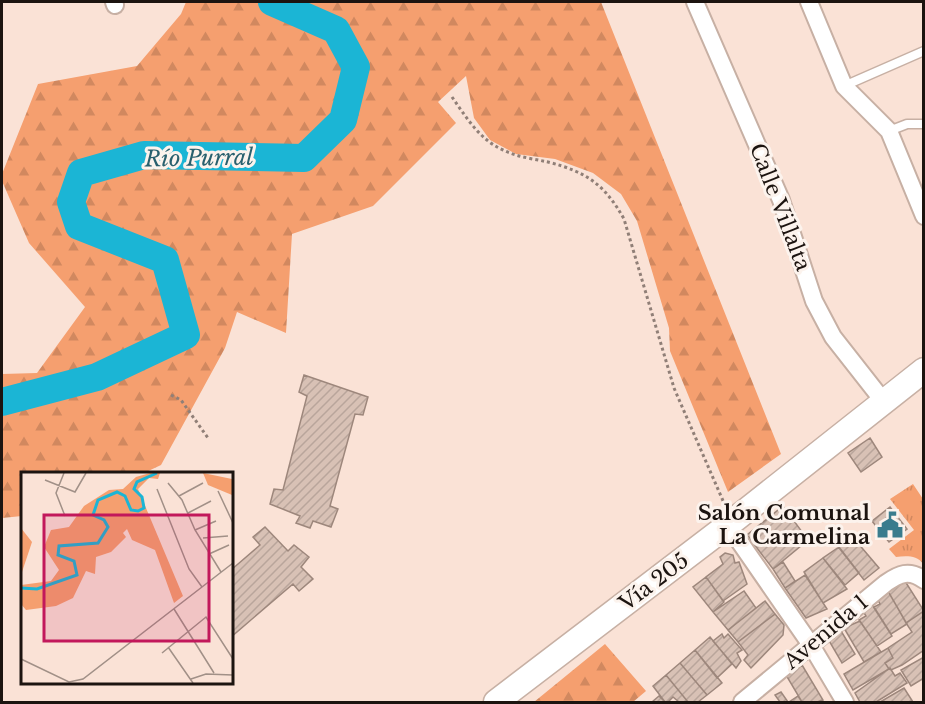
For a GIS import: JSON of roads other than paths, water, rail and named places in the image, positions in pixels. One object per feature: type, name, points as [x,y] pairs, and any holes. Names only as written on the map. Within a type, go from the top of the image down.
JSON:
[{"type":"main road","name":"Vía 205","points":[[496,702],[731,523],[924,370]]},
{"type":"street","name":"Calle Villalta","points":[[695,2],[780,200],[814,301],[833,337],[884,402]]},
{"type":"street","points":[[809,2],[844,86],[889,132],[924,216]]},
{"type":"street","points":[[731,523],[811,645],[845,702]]},
{"type":"street","name":"Avenida 1","points":[[742,702],[886,583],[901,574],[919,577]]},
{"type":"lane","points":[[844,86],[924,51]]},
{"type":"lane","points":[[889,132],[908,124],[924,124]]},
{"type":"waterway","name":"Río Purral","points":[[2,402],[97,377],[186,335],[165,260],[79,226],[71,202],[81,173],[144,155],[304,158],[343,120],[356,67],[336,30],[272,2]]},
{"type":"place","name":"Salón Comunal La Carmelina","points":[[890,525]]}]
